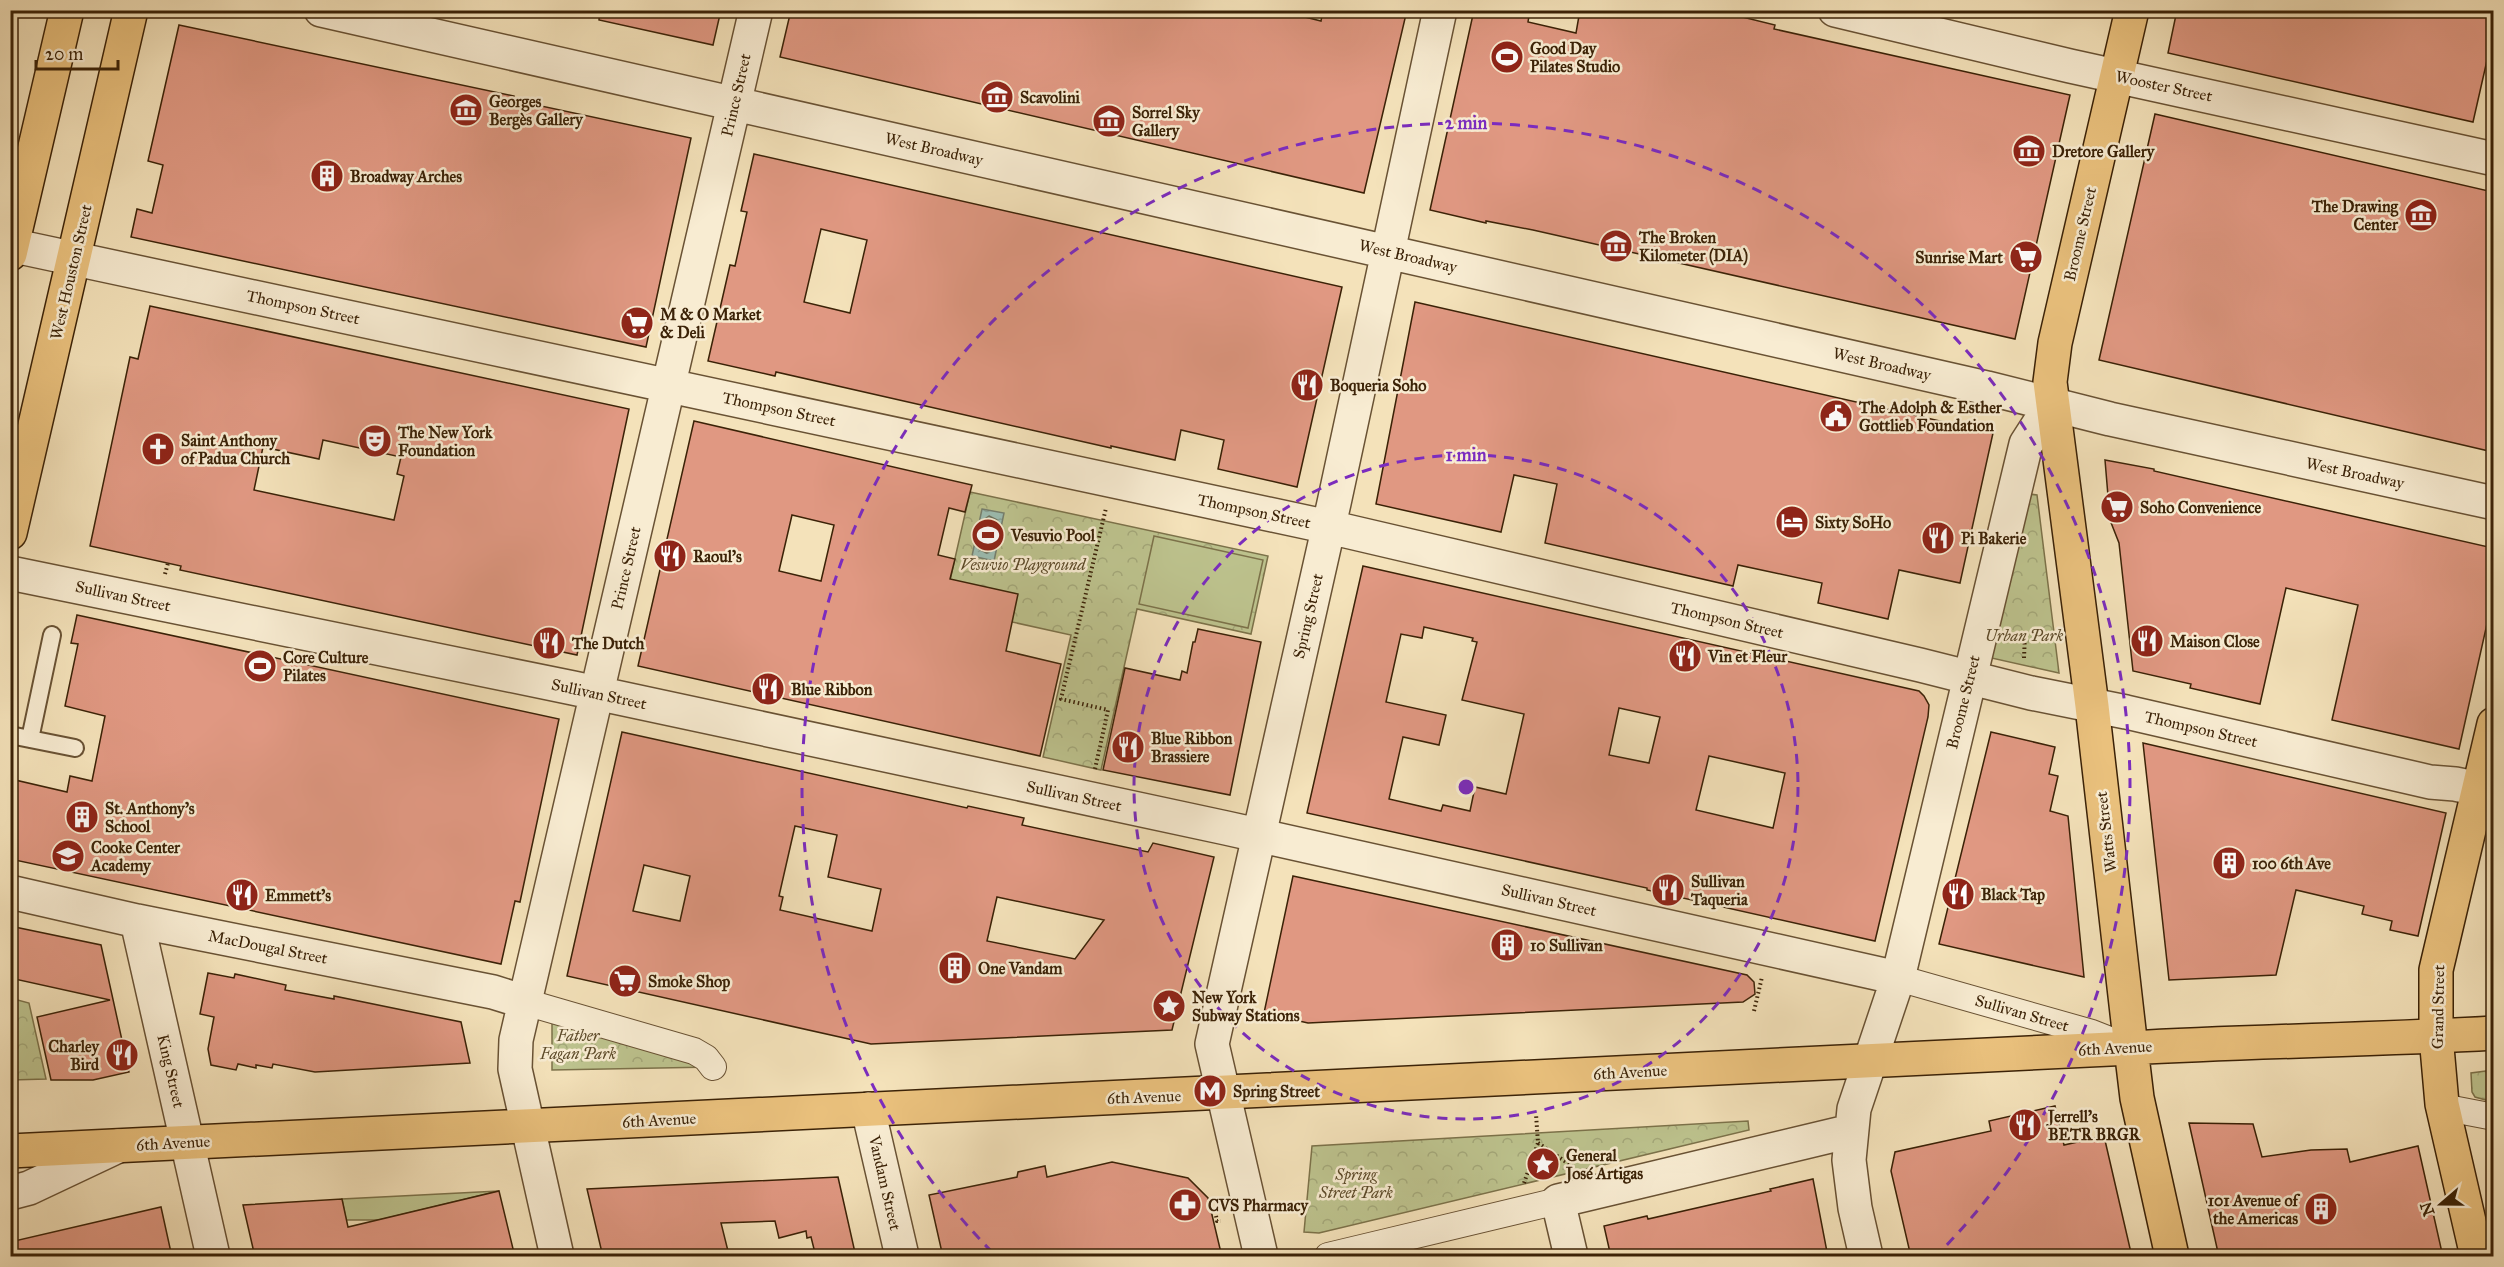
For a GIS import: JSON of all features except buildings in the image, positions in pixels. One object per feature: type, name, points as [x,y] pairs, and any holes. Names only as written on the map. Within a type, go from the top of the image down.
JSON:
[{"type":"main road","points":[[11,248],[66,10]]},
{"type":"main road","name":"West Houston Street","points":[[10,533],[131,10]]},
{"type":"main road","name":"Broome Street","points":[[2051,405],[2050,382],[2054,352],[2132,10]]},
{"type":"main road","name":"Watts Street","points":[[2051,405],[2092,706],[2137,1098],[2172,1257]]},
{"type":"main road","name":"Grand Street","points":[[2476,1257],[2442,1107],[2436,1036],[2436,970],[2485,790],[2493,724]]},
{"type":"main road","name":"6th Avenue","points":[[10,1151],[1870,1060],[2493,1033]]},
{"type":"street","name":"West Broadway","points":[[321,10],[1987,388],[2051,405],[2493,503]]},
{"type":"street","name":"Prince Street","points":[[557,1257],[515,1070],[516,1040],[756,10]]},
{"type":"street","name":"Spring Street","points":[[1261,1257],[1212,1044],[1329,527],[1440,10]]},
{"type":"street","name":"Wooster Street","points":[[1835,10],[2117,76],[2493,159]]},
{"type":"street","name":"Thompson Street","points":[[11,248],[74,258],[1329,527],[2092,706],[2430,782],[2485,790]]},
{"type":"street","name":"Broome Street","points":[[1866,1257],[1855,1208],[1849,1160],[1854,1109],[1898,978],[2026,444],[2051,405]]},
{"type":"street","name":"Sullivan Street","points":[[10,573],[597,693],[1258,835],[1898,978],[2092,1033],[2131,1048]]},
{"type":"street","name":"MacDougal Street","points":[[10,892],[137,921],[482,989],[525,1002]]},
{"type":"street","name":"King Street","points":[[137,921],[213,1257]]},
{"type":"street","points":[[525,1002],[694,1051],[706,1058],[713,1066]]},
{"type":"street","points":[[2442,1107],[2493,1117]]},
{"type":"street","name":"Vandam Street","points":[[868,1109],[902,1257]]},
{"type":"street","points":[[1328,1257],[1851,1131]]},
{"type":"street","points":[[10,1193],[29,1188],[118,1146]]},
{"type":"street","points":[[1558,1201],[1571,1257]]},
{"type":"lane","points":[[30,739],[52,635]]},
{"type":"lane","points":[[10,735],[75,748]]},
{"type":"path","points":[[1094,777],[1108,710],[1061,699],[1106,507]]},
{"type":"path","points":[[165,574],[168,563]]},
{"type":"path","points":[[2024,658],[2025,634]]},
{"type":"path","points":[[1754,1011],[1761,981]]},
{"type":"path","points":[[1523,1187],[1538,1143],[1536,1114]]},
{"type":"path","points":[[1538,1143],[1574,1167]]},
{"type":"path","points":[[1216,1216],[1217,1221],[1221,1221]]},
{"type":"green space","name":"Vesuvio Playground","points":[[970,492],[1268,556],[1251,634],[1137,609],[1101,770],[1043,757],[1071,635],[944,607]]},
{"type":"green space","name":"Urban Park","points":[[2029,494],[2037,495],[2059,673],[1987,657]]},
{"type":"green space","points":[[1154,536],[1263,560],[1248,628],[1139,604]]},
{"type":"green space","points":[[10,998],[29,1003],[46,1079],[11,1080]]},
{"type":"green space","name":"Father Fagan Park","points":[[552,1010],[713,1067],[552,1070]]},
{"type":"green space","points":[[2493,1070],[2493,1102],[2475,1097],[2472,1092],[2471,1073]]},
{"type":"green space","name":"Spring Street Park","points":[[1748,1121],[1749,1130],[1319,1233],[1304,1232],[1312,1146]]},
{"type":"green space","points":[[499,1191],[379,1220],[346,1220],[342,1199]]},
{"type":"water","name":"Vesuvio Pool","points":[[982,509],[1004,513],[994,561],[972,556]]},
{"type":"place","name":"Good Day Pilates Studio","points":[[1507,57]]},
{"type":"place","name":"Scavolini","points":[[997,97]]},
{"type":"place","name":"Georges Bergès Gallery","points":[[466,110]]},
{"type":"place","name":"Sorrel Sky Gallery","points":[[1109,121]]},
{"type":"place","name":"Dretore Gallery","points":[[2029,151]]},
{"type":"place","name":"Broadway Arches","points":[[327,176]]},
{"type":"place","name":"The Drawing Center","points":[[2421,215]]},
{"type":"place","name":"The Broken Kilometer (DIA)","points":[[1616,246]]},
{"type":"place","name":"Sunrise Mart","points":[[2026,257]]},
{"type":"place","name":"M & O Market & Deli","points":[[637,323]]},
{"type":"place","name":"Boqueria Soho","points":[[1307,385]]},
{"type":"place","name":"The Adolph & Esther Gottlieb Foundation","points":[[1836,416]]},
{"type":"place","name":"The New York Foundation","points":[[375,441]]},
{"type":"place","name":"Saint Anthony of Padua Church","points":[[158,449]]},
{"type":"place","name":"Soho Convenience","points":[[2117,507]]},
{"type":"place","name":"Sixty SoHo","points":[[1792,522]]},
{"type":"place","name":"Vesuvio Pool","points":[[988,535]]},
{"type":"place","name":"Pi Bakerie","points":[[1938,538]]},
{"type":"place","name":"Raoul's","points":[[670,556]]},
{"type":"place","name":"Maison Close","points":[[2147,641]]},
{"type":"place","name":"The Dutch","points":[[549,643]]},
{"type":"place","name":"Vin et Fleur","points":[[1685,656]]},
{"type":"place","name":"Core Culture Pilates","points":[[260,666]]},
{"type":"place","name":"Blue Ribbon","points":[[768,689]]},
{"type":"place","name":"Blue Ribbon Brassiere","points":[[1128,747]]},
{"type":"place","name":"St. Anthony's School","points":[[82,817]]},
{"type":"place","name":"Cooke Center Academy","points":[[68,856]]},
{"type":"place","name":"100 6th Ave","points":[[2229,863]]},
{"type":"place","name":"Sullivan Taqueria","points":[[1668,890]]},
{"type":"place","name":"Black Tap","points":[[1958,894]]},
{"type":"place","name":"Emmett's","points":[[242,895]]},
{"type":"place","name":"10 Sullivan","points":[[1507,945]]},
{"type":"place","name":"One Vandam","points":[[955,968]]},
{"type":"place","name":"Smoke Shop","points":[[625,981]]},
{"type":"place","name":"New York Subway Stations","points":[[1169,1006]]},
{"type":"place","name":"Charley Bird","points":[[122,1055]]},
{"type":"place","name":"Spring Street","points":[[1210,1091]]},
{"type":"place","name":"Jerrell's BETR BRGR","points":[[2025,1125]]},
{"type":"place","name":"General José Artigas","points":[[1543,1164]]},
{"type":"place","name":"CVS Pharmacy","points":[[1185,1205]]},
{"type":"place","name":"101 Avenue of the Americas","points":[[2321,1209]]}]
